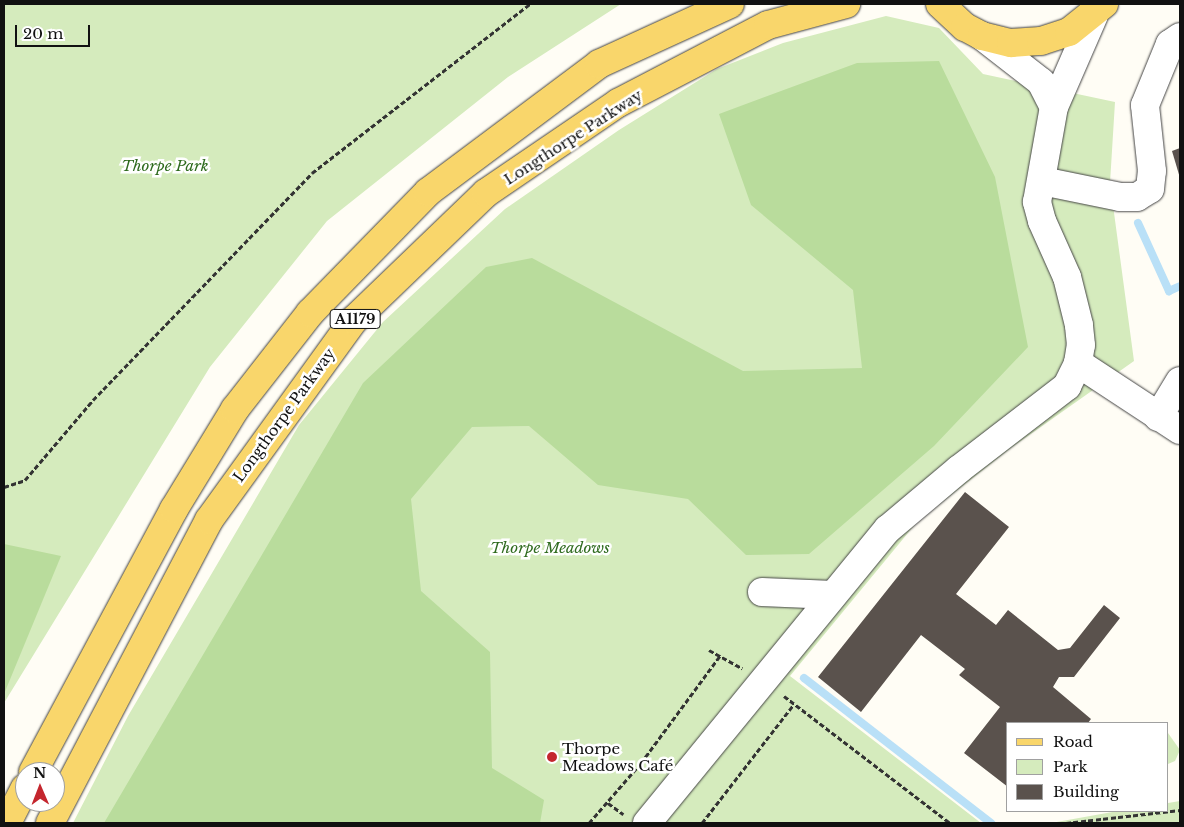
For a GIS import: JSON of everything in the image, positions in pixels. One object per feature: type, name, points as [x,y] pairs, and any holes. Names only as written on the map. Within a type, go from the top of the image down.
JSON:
[{"type":"main road","name":"A1179","points":[[38,762],[179,501],[235,410],[310,313],[428,192],[599,64],[730,4]]},
{"type":"main road","name":"Longthorpe Parkway","points":[[50,823],[209,520],[354,320],[486,193],[618,103],[768,25],[846,4]]},
{"type":"main road","points":[[940,4],[950,16],[982,36],[1011,42],[1041,41],[1070,32],[1099,9]]},
{"type":"main road","points":[[7,823],[15,807]]},
{"type":"street","points":[[647,823],[888,529],[958,470],[1067,386],[1078,363],[1081,345],[1075,302],[1042,221],[1038,202],[1054,107],[1099,9]]},
{"type":"street","points":[[982,36],[1042,82],[1054,107]]},
{"type":"street","points":[[1042,181],[1070,189],[1120,197],[1137,197],[1150,189],[1152,171],[1145,105],[1170,44],[1180,38]]},
{"type":"street","points":[[1078,363],[1169,423],[1180,381]]},
{"type":"street","points":[[762,592],[833,595]]},
{"type":"path","points":[[4,487],[25,480],[93,400],[312,173],[530,4]]},
{"type":"path","points":[[710,650],[763,680],[950,823]]},
{"type":"path","points":[[589,823],[641,763],[720,656]]},
{"type":"path","points":[[702,823],[794,704]]},
{"type":"path","points":[[1066,823],[1162,812]]},
{"type":"green space","name":"Thorpe Park","points":[[4,4],[621,4],[508,77],[327,221],[210,367],[4,703]]},
{"type":"green space","name":"Thorpe Meadows","points":[[886,16],[939,28],[983,74],[1115,102],[1110,183],[1134,361],[1011,448],[917,522],[790,676],[981,823],[73,823],[128,716],[299,425],[383,322],[505,209],[619,130],[717,69],[783,43]]},
{"type":"green space","points":[[939,61],[995,177],[1028,347],[934,446],[809,554],[746,555],[688,499],[598,485],[529,426],[472,427],[411,499],[421,591],[490,652],[492,768],[544,800],[540,823],[104,823],[363,383],[486,267],[532,258],[743,371],[862,368],[853,290],[751,205],[719,114],[857,63]]},
{"type":"green space","points":[[4,544],[61,556],[4,694]]},
{"type":"green space","points":[[1169,734],[1180,750],[1175,761],[1169,764]]},
{"type":"green space","points":[[1180,801],[1180,823],[1051,823],[1112,812],[1169,812],[1169,803]]},
{"type":"building","points":[[1180,148],[1180,178],[1172,151]]},
{"type":"building","points":[[965,492],[1009,527],[956,594],[996,625],[1008,610],[1058,650],[1070,648],[1104,605],[1120,618],[1074,677],[1059,677],[1053,687],[1091,719],[1089,722],[1006,722],[1006,785],[964,753],[1000,707],[959,675],[965,669],[921,635],[861,712],[818,677]]},
{"type":"waterway","points":[[1138,223],[1169,291],[1180,286]]},
{"type":"waterway","points":[[804,678],[991,823]]},
{"type":"place","name":"Thorpe Meadows Café","points":[[552,757]]}]
